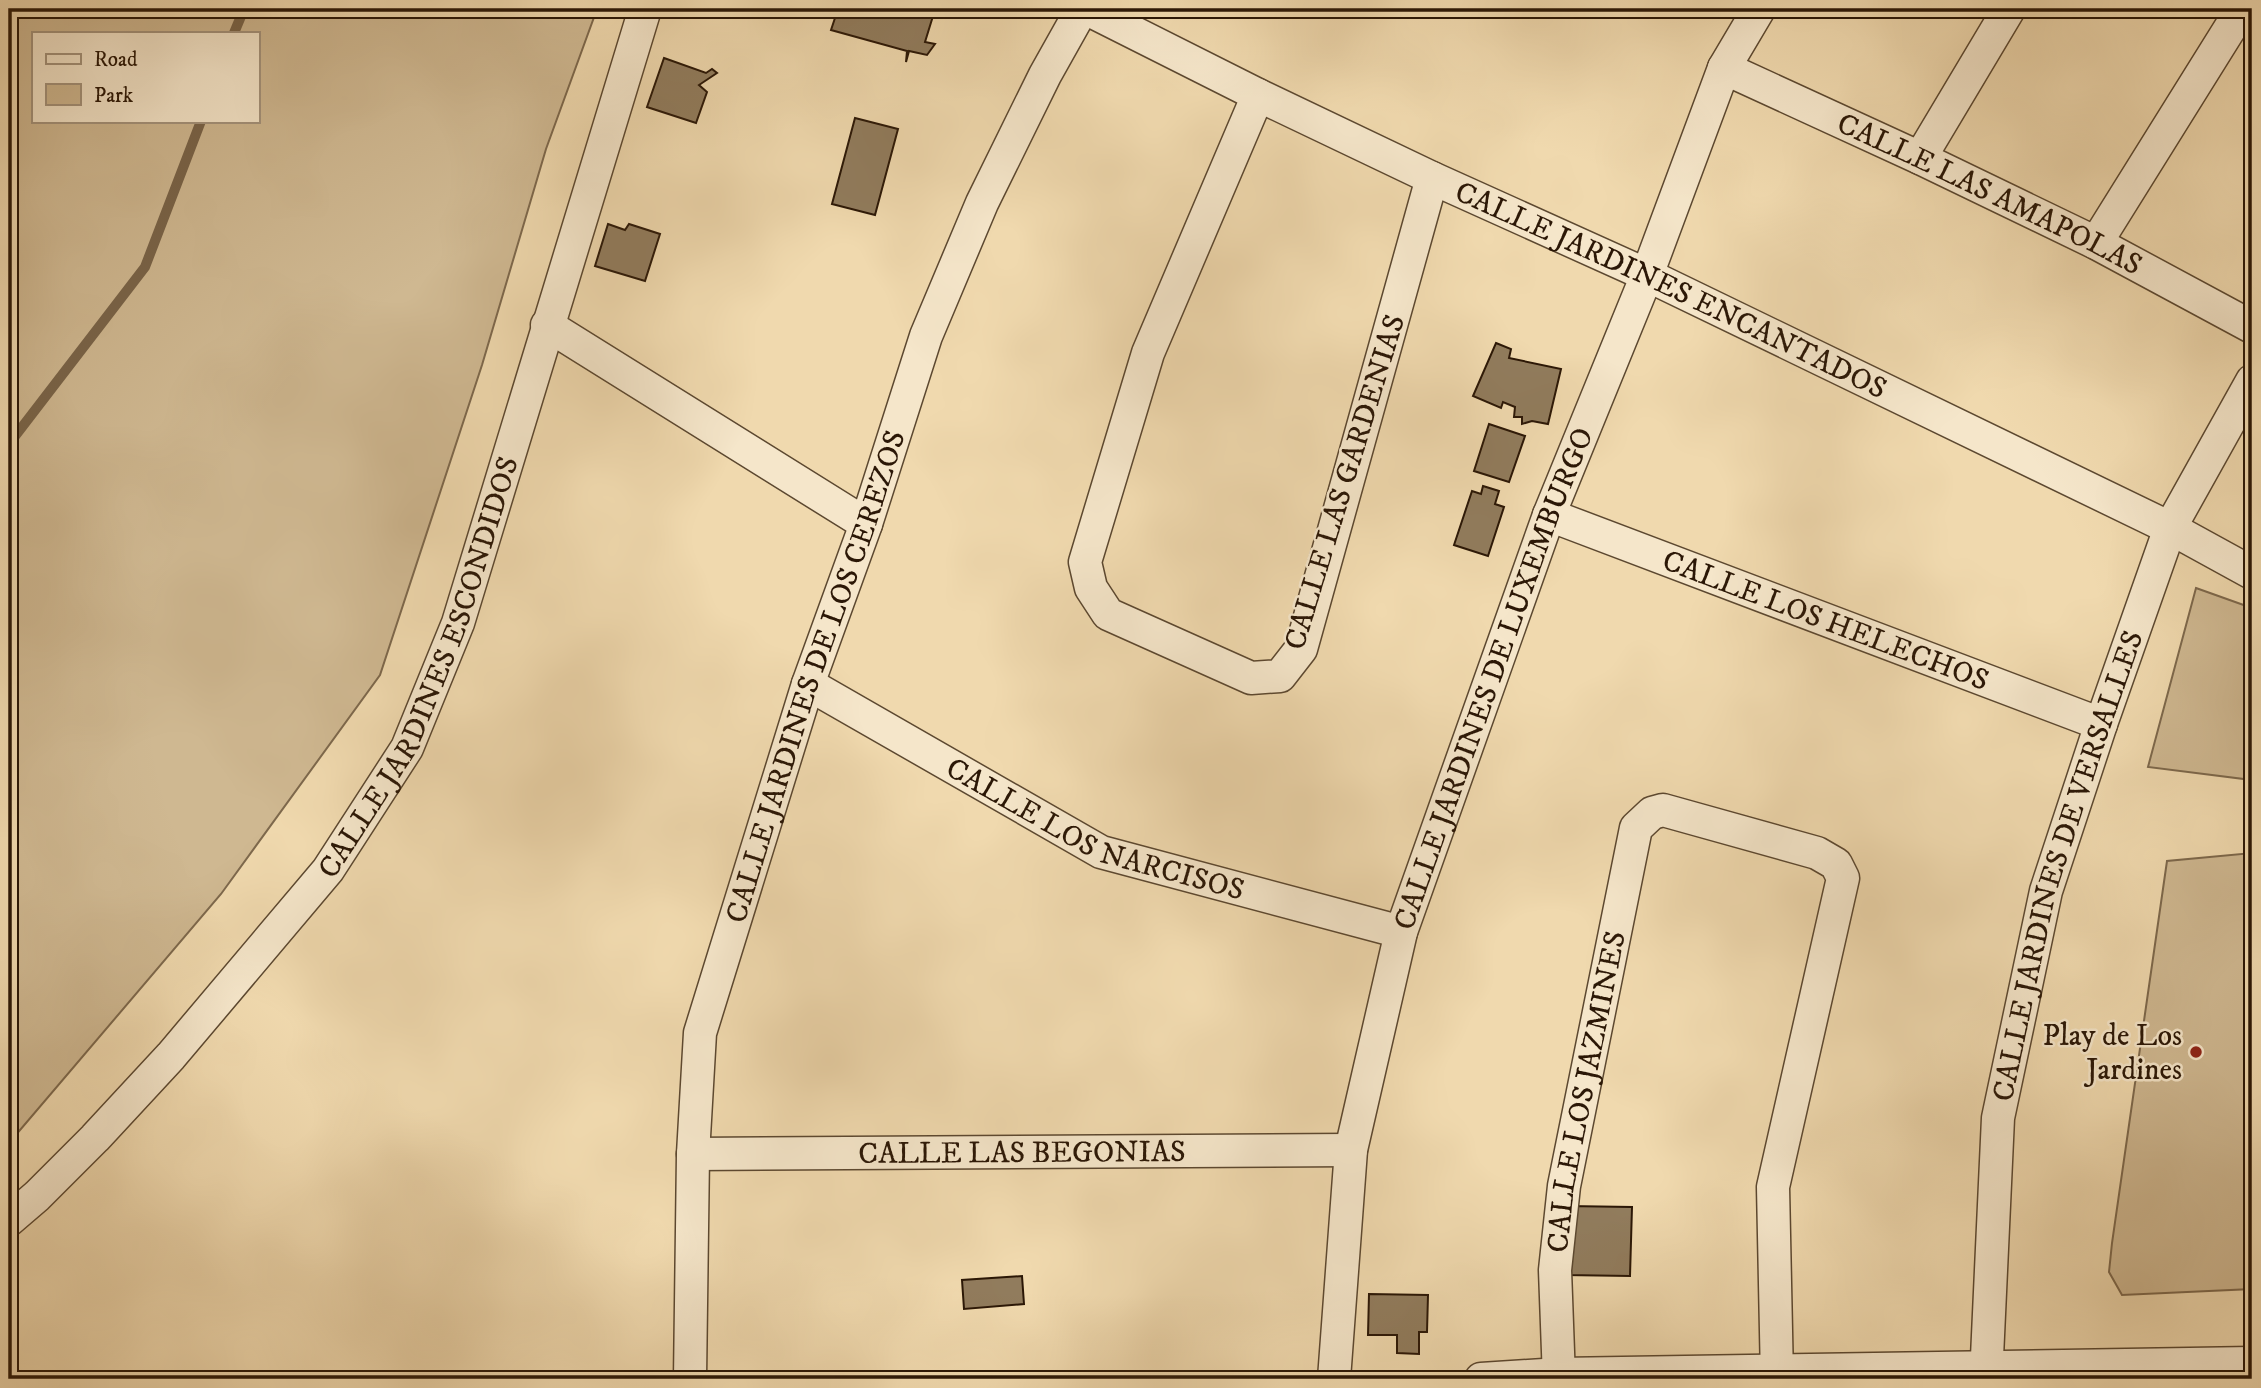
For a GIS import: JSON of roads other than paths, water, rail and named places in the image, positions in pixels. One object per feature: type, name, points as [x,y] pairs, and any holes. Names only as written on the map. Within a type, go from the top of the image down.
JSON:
[{"type":"street","name":"CALLE JARDINES ESCONDIDOS","points":[[9,1220],[95,1138],[163,1065],[328,870],[407,748],[458,623],[645,9]]},
{"type":"street","name":"CALLE JARDINES ENCANTADOS","points":[[1084,9],[1258,95],[1432,178],[1647,275],[2171,528],[2252,573]]},
{"type":"street","name":"CALLE JARDINES DE LOS CEREZOS","points":[[690,1379],[694,1154],[700,1033],[808,684],[866,524],[926,336],[982,204],[1045,75],[1084,9]]},
{"type":"street","name":"CALLE JARDINES DE LUXEMBURGO","points":[[1334,1379],[1351,1150],[1401,932],[1549,515],[1647,275],[1724,68],[1759,9]]},
{"type":"street","points":[[1920,158],[2009,9]]},
{"type":"street","points":[[2096,243],[2242,9]]},
{"type":"street","name":"CALLE LAS AMAPOLAS","points":[[1724,68],[2096,243],[2252,327]]},
{"type":"street","name":"CALLE LAS GARDENIAS","points":[[1258,95],[1148,353],[1085,562],[1091,589],[1108,614],[1251,678],[1280,676],[1301,649],[1432,178]]},
{"type":"street","points":[[547,325],[866,524]]},
{"type":"street","name":"CALLE JARDINES DE VERSALLES","points":[[1985,1373],[1998,1118],[2046,891],[2101,724],[2171,528],[2252,380]]},
{"type":"street","name":"CALLE LOS HELECHOS","points":[[1549,515],[2101,724]]},
{"type":"street","name":"CALLE LOS NARCISOS","points":[[808,684],[1101,852],[1401,932]]},
{"type":"street","name":"CALLE LOS JAZMINES","points":[[1559,1377],[1555,1270],[1564,1186],[1636,828],[1652,813],[1663,810],[1816,853],[1836,864],[1843,878],[1773,1187],[1777,1375]]},
{"type":"street","name":"CALLE LAS BEGONIAS","points":[[694,1154],[1351,1150]]},
{"type":"street","points":[[1481,1379],[1985,1373],[2252,1363]]},
{"type":"waterway","points":[[234,32],[244,9]]},
{"type":"waterway","points":[[9,444],[145,267],[201,122]]},
{"type":"place","name":"Play de Los Jardines","points":[[2196,1052]]}]
